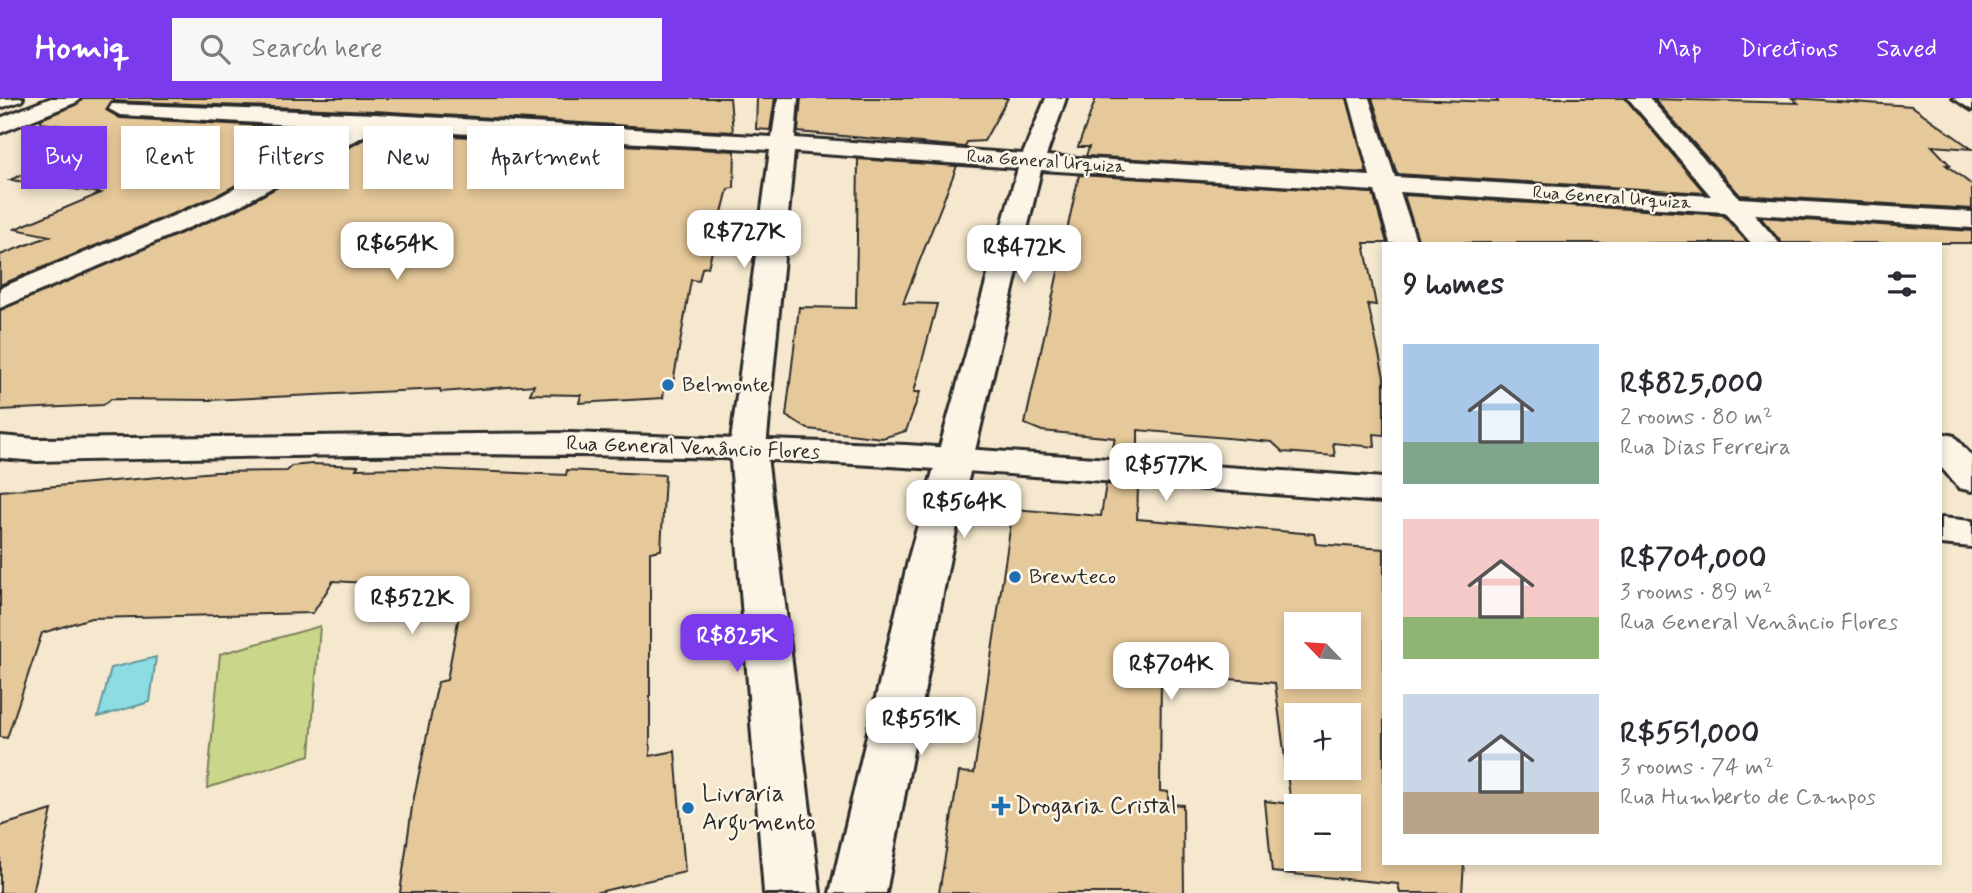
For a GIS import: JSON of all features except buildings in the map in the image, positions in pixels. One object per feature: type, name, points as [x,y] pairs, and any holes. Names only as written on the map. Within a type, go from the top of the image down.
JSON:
[{"type":"street","points":[[0,126],[70,98]]},
{"type":"street","points":[[0,299],[228,202],[416,98]]},
{"type":"street","points":[[788,98],[748,448],[792,893]]},
{"type":"street","points":[[858,893],[917,608],[952,458],[1031,162],[1056,98]]},
{"type":"street","points":[[1359,98],[1403,242]]},
{"type":"street","points":[[1638,98],[1764,242]]},
{"type":"street","points":[[1963,98],[1972,104]]},
{"type":"street","name":"Rua General Urquiza","points":[[120,109],[782,144],[1972,220]]},
{"type":"street","name":"Rua General Venâncio Flores","points":[[0,447],[37,450],[417,444],[748,448],[952,458],[1382,490]]},
{"type":"street","points":[[1942,445],[1972,480]]},
{"type":"street","points":[[1942,531],[1972,534]]},
{"type":"lane","points":[[0,104],[16,98]]},
{"type":"green space","points":[[320,626],[310,755],[207,788],[220,654]]},
{"type":"water","points":[[156,657],[150,702],[98,717],[111,668]]},
{"type":"place","name":"Belmonte","points":[[668,385]]},
{"type":"place","name":"Brewteco","points":[[1015,577]]},
{"type":"place","name":"Drogaria Cristal","points":[[1001,806]]},
{"type":"place","name":"Livraria Argumento","points":[[688,808]]}]
